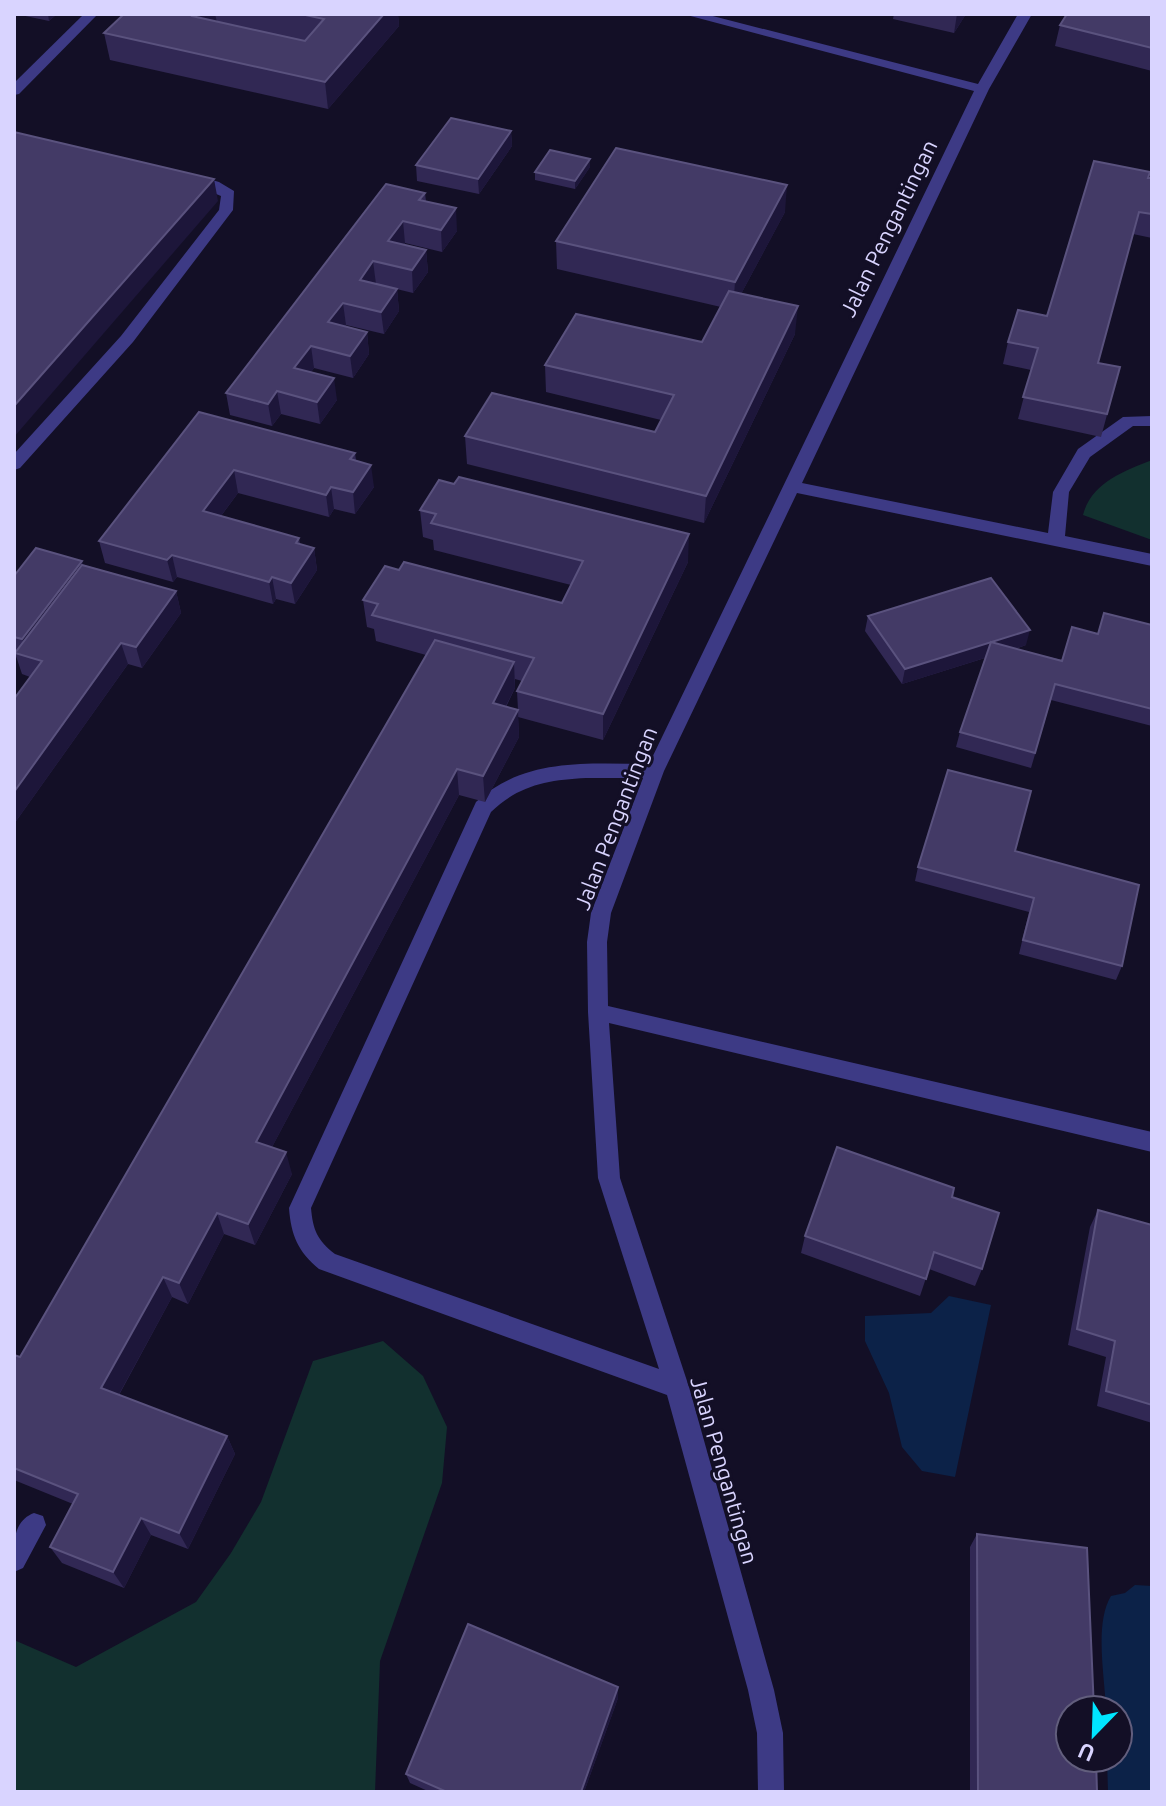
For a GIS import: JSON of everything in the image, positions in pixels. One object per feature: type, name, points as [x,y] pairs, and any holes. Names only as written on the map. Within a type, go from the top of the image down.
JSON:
[{"type":"street","points":[[14,91],[91,14]]},
{"type":"street","points":[[690,14],[982,89]]},
{"type":"street","name":"Jalan Pengantingan","points":[[771,1792],[770,1733],[761,1690],[677,1387],[609,1178],[598,1012],[597,942],[601,913],[655,771],[982,89],[1025,14]]},
{"type":"street","points":[[14,464],[127,339],[226,210],[229,194],[214,185],[174,173]]},
{"type":"street","points":[[1056,538],[1061,492],[1084,453],[1129,421],[1152,421]]},
{"type":"street","points":[[790,486],[1152,560]]},
{"type":"street","points":[[655,771],[539,774],[514,781],[489,800],[300,1208],[302,1234],[309,1248],[327,1262],[677,1387]]},
{"type":"street","points":[[598,1012],[1152,1142]]},
{"type":"street","points":[[14,1559],[34,1525]]},
{"type":"green space","points":[[1152,460],[1152,540],[1083,515],[1093,494],[1101,486]]},
{"type":"green space","points":[[383,1341],[423,1376],[447,1427],[442,1483],[380,1661],[375,1792],[14,1792],[14,1640],[76,1667],[196,1602],[231,1553],[261,1502],[313,1361]]},
{"type":"water","points":[[949,1296],[991,1305],[955,1477],[922,1471],[902,1447],[889,1393],[865,1341],[865,1316],[931,1313]]},
{"type":"water","points":[[1135,1585],[1152,1586],[1152,1792],[1108,1792],[1107,1774],[1134,1774],[1134,1694],[1105,1694],[1102,1651],[1106,1608],[1111,1596],[1125,1593]]},
{"type":"building","points":[[124,14],[193,14],[305,41],[324,19],[301,14],[384,14],[325,82],[104,33]]},
{"type":"building","points":[[1067,14],[1152,14],[1152,48],[1060,25]]},
{"type":"building","points":[[451,118],[511,131],[478,179],[416,165]]},
{"type":"building","points":[[14,132],[214,179],[14,406]]},
{"type":"building","points":[[616,148],[787,185],[735,282],[556,241]]},
{"type":"building","points":[[550,150],[590,159],[575,181],[535,172]]},
{"type":"building","points":[[1094,161],[1150,172],[1148,178],[1152,178],[1152,214],[1139,212],[1098,363],[1120,367],[1107,414],[1023,397],[1038,348],[1008,342],[1018,310],[1047,316]]},
{"type":"building","points":[[386,184],[425,193],[419,200],[456,208],[441,230],[403,221],[388,241],[426,250],[412,270],[373,261],[360,280],[397,289],[381,312],[343,303],[328,322],[367,332],[350,356],[311,346],[294,368],[334,378],[317,402],[277,391],[268,404],[226,393]]},
{"type":"building","points":[[729,291],[798,306],[706,496],[465,436],[492,393],[655,432],[674,395],[545,365],[576,314],[702,342]]},
{"type":"building","points":[[199,412],[355,453],[350,459],[371,465],[353,492],[331,487],[326,495],[234,470],[203,511],[299,538],[296,543],[314,548],[291,583],[272,577],[269,582],[172,555],[167,560],[99,541]]},
{"type":"building","points":[[459,477],[689,534],[603,714],[517,691],[534,658],[372,615],[378,604],[363,600],[385,566],[399,570],[404,562],[562,603],[583,561],[431,523],[436,514],[420,510],[439,480],[454,484]]},
{"type":"building","points":[[36,548],[82,561],[22,639],[14,637],[14,576]]},
{"type":"building","points":[[82,565],[176,591],[136,647],[121,643],[14,792],[14,699],[42,661],[15,653]]},
{"type":"building","points":[[991,578],[1030,630],[905,669],[868,616]]},
{"type":"building","points":[[1104,613],[1152,625],[1152,709],[1055,684],[1035,753],[960,732],[991,642],[1062,661],[1072,627],[1098,634]]},
{"type":"building","points":[[435,640],[514,662],[493,703],[518,710],[483,776],[457,769],[256,1142],[286,1152],[248,1224],[217,1213],[179,1283],[163,1277],[101,1388],[227,1436],[179,1533],[141,1518],[113,1572],[50,1547],[78,1494],[14,1468],[14,1355],[20,1357]]},
{"type":"building","points":[[948,770],[1031,791],[1015,851],[1139,885],[1122,966],[1023,940],[1034,898],[918,867]]},
{"type":"building","points":[[837,1147],[954,1188],[952,1197],[999,1213],[982,1269],[934,1252],[926,1279],[805,1236]]},
{"type":"building","points":[[1098,1210],[1152,1225],[1152,1405],[1106,1391],[1115,1341],[1077,1329]]},
{"type":"building","points":[[977,1534],[1087,1548],[1093,1694],[1054,1694],[1054,1774],[1096,1774],[1097,1792],[978,1792]]},
{"type":"building","points":[[468,1624],[618,1687],[581,1792],[447,1792],[406,1774]]}]
